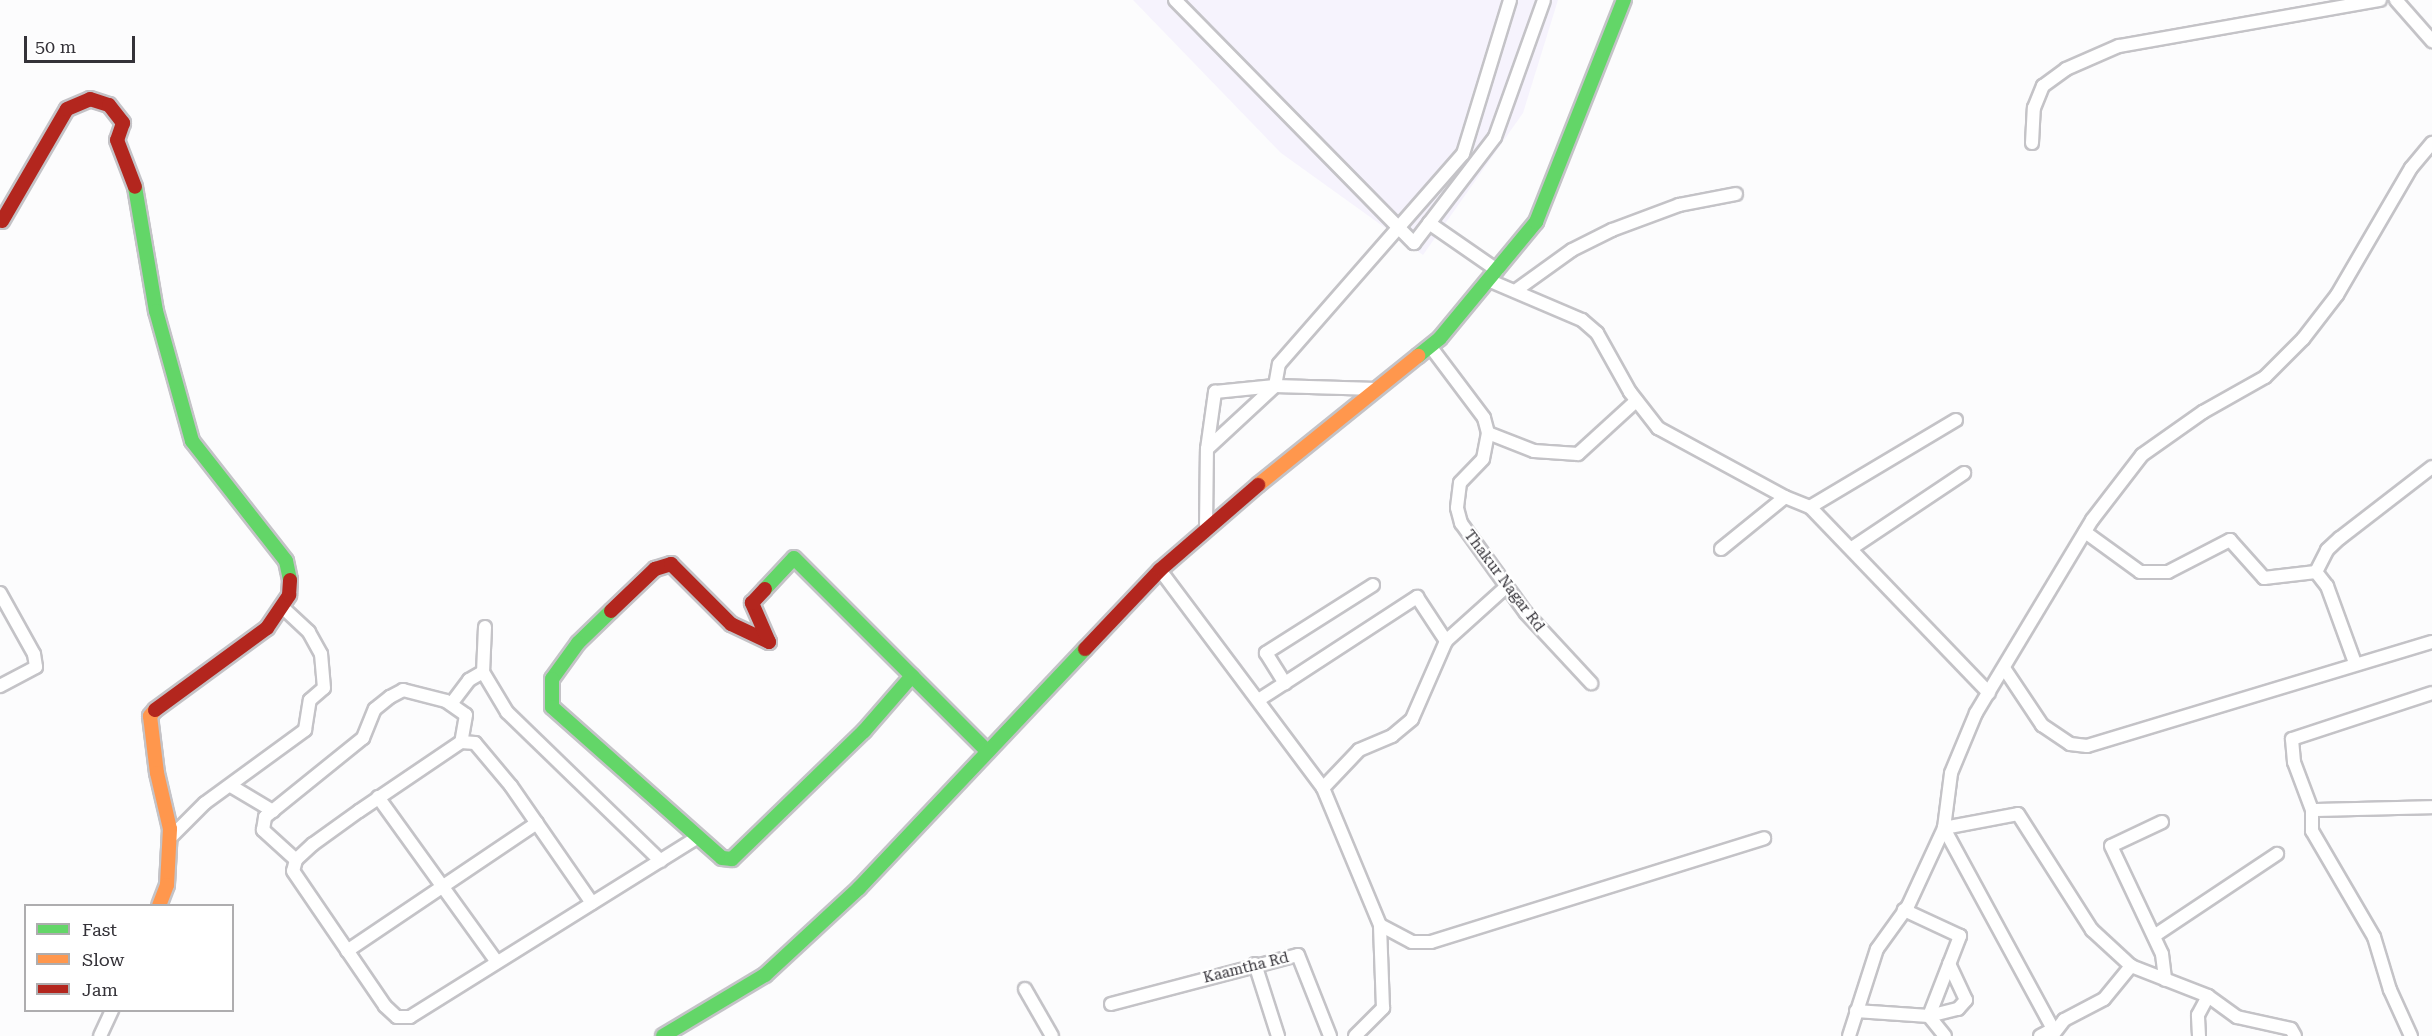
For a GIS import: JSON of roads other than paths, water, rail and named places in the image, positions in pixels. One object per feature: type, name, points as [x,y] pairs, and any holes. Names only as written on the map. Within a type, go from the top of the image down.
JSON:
[{"type":"street","points":[[1176,0],[1414,243],[1495,137],[1544,0]]},
{"type":"street","points":[[1207,449],[1275,386],[1280,364],[1463,154],[1510,0]]},
{"type":"street","points":[[666,1035],[765,975],[859,888],[1160,570],[1206,527],[1430,346],[1536,222],[1624,0]]},
{"type":"street","points":[[2032,144],[2034,108],[2043,87],[2066,69],[2119,46],[2380,0]]},
{"type":"street","points":[[2396,0],[2432,41]]},
{"type":"street","points":[[2,221],[67,110],[90,99],[109,105],[123,123],[117,140],[139,198],[176,395],[192,441],[286,561],[292,585],[283,608],[267,628],[164,701],[150,716],[170,838],[167,885],[160,904]]},
{"type":"street","points":[[1849,1036],[1877,949],[1904,910],[1944,828],[1951,773],[1989,693],[2085,532],[2142,455],[2203,412],[2265,378],[2303,339],[2337,295],[2411,168],[2432,143]]},
{"type":"street","points":[[1515,291],[1572,250],[1612,230],[1678,205],[1736,194]]},
{"type":"street","points":[[1429,223],[1515,291],[1582,320],[1597,333],[1636,401],[1658,428],[1785,497],[1810,507],[1852,548],[1989,693]]},
{"type":"street","points":[[1430,346],[1484,418],[1488,433],[1534,451],[1578,454],[1636,401]]},
{"type":"street","points":[[1206,527],[1207,449],[1215,392],[1275,386],[1377,389]]},
{"type":"street","points":[[1810,507],[1956,420]]},
{"type":"street","name":"Thakur Nagar Rd","points":[[1488,433],[1483,459],[1460,483],[1457,508],[1461,523],[1507,586],[1569,663],[1592,682]]},
{"type":"street","points":[[2316,572],[2327,550],[2340,538],[2432,467]]},
{"type":"street","points":[[1852,548],[1964,473]]},
{"type":"street","points":[[1721,549],[1785,497]]},
{"type":"street","points":[[2085,532],[2140,572],[2168,572],[2230,540],[2264,578],[2316,572]]},
{"type":"street","points":[[912,676],[745,851],[732,859],[722,858],[697,838],[552,706],[549,692],[552,679],[578,643],[655,569],[671,564],[723,617],[769,642],[752,603],[795,558],[987,751]]},
{"type":"street","points":[[1160,570],[1260,699],[1323,788],[1380,925],[1383,1008],[1355,1036]]},
{"type":"street","points":[[2316,572],[2327,586],[2355,663]]},
{"type":"street","points":[[1285,683],[1266,653],[1372,585]]},
{"type":"street","points":[[1323,788],[1359,750],[1392,736],[1412,719],[1446,641],[1507,586]]},
{"type":"street","points":[[0,592],[34,654],[36,668],[0,686]]},
{"type":"street","points":[[1260,699],[1417,597],[1446,641]]},
{"type":"street","points":[[170,838],[205,803],[305,730],[310,700],[324,688],[321,654],[309,632],[283,608]]},
{"type":"street","points":[[484,627],[483,672],[507,712],[661,861]]},
{"type":"street","points":[[2004,668],[2042,725],[2070,744],[2087,746],[2355,663],[2432,642]]},
{"type":"street","points":[[451,704],[469,680],[483,672]]},
{"type":"street","points":[[296,860],[263,830],[266,817],[363,738],[375,708],[390,697],[403,690],[451,704],[466,715],[461,742]]},
{"type":"street","points":[[2411,1036],[2390,990],[2374,937],[2312,831],[2312,810],[2294,762],[2292,740],[2432,693]]},
{"type":"street","points":[[592,903],[537,823],[475,743],[461,742],[378,798],[296,860],[293,871],[347,951],[397,1017],[410,1017],[697,838]]},
{"type":"street","points":[[231,786],[273,811]]},
{"type":"street","points":[[378,798],[497,962]]},
{"type":"street","points":[[2312,810],[2432,807]]},
{"type":"street","points":[[1944,828],[2018,814],[2092,930],[2131,966],[2208,996],[2237,1017],[2291,1029],[2295,1036]]},
{"type":"street","points":[[2162,822],[2111,846],[2154,936],[2165,980]]},
{"type":"street","points":[[347,951],[537,823]]},
{"type":"street","points":[[1944,828],[2053,1033]]},
{"type":"street","points":[[1380,925],[1412,942],[1431,942],[1764,838]]},
{"type":"street","points":[[2154,936],[2277,854]]},
{"type":"street","points":[[1904,910],[1960,936],[1929,1016]]},
{"type":"street","name":"Kaamtha Rd","points":[[1111,1004],[1255,964],[1298,955],[1330,1036]]},
{"type":"street","points":[[1255,964],[1278,1036]]},
{"type":"street","points":[[1856,1011],[1929,1016],[1958,1009],[1966,1000],[1949,964]]},
{"type":"street","points":[[2040,1036],[2053,1033],[2104,999],[2131,966]]},
{"type":"street","points":[[1025,989],[1052,1036]]},
{"type":"street","points":[[2199,1036],[2198,1015],[2208,996]]},
{"type":"street","points":[[100,1036],[112,1012]]},
{"type":"street","points":[[1929,1016],[1945,1036]]}]
